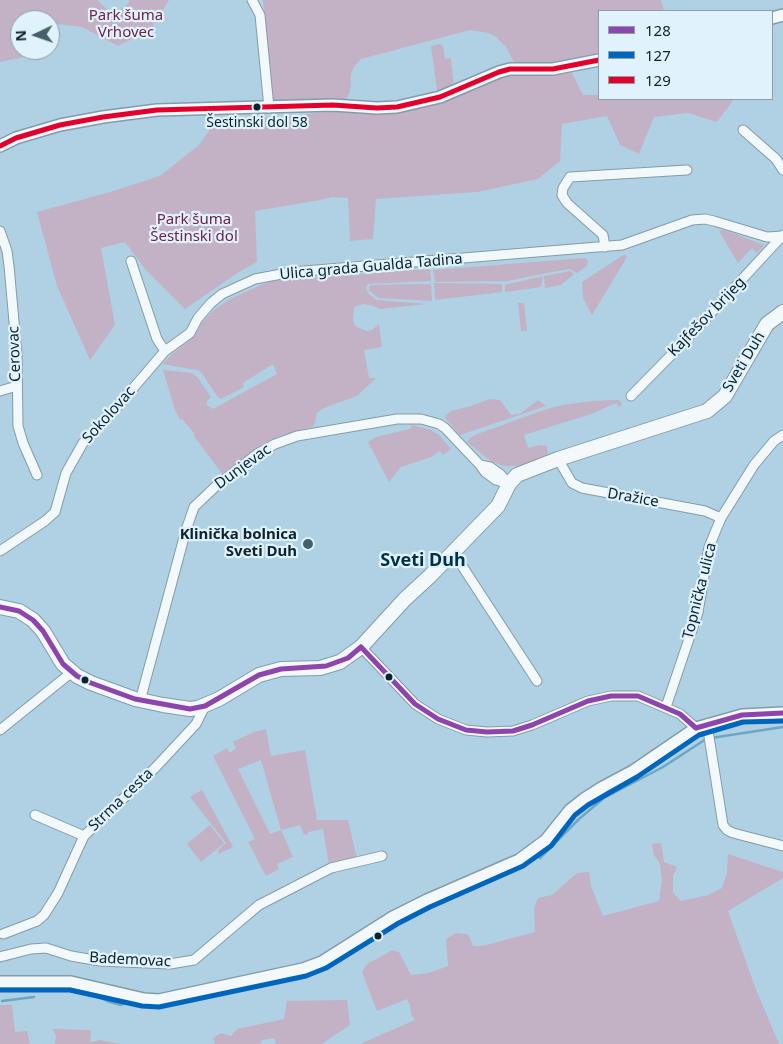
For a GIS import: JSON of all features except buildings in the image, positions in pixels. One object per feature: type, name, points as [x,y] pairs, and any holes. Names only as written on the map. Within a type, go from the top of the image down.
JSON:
[{"type":"main road","name":"Sveti Duh","points":[[509,484],[525,478],[535,468],[558,459],[707,411],[725,396],[767,324],[783,312]]},
{"type":"main road","points":[[0,607],[19,611],[32,620],[43,631],[57,657],[72,672],[91,683],[140,701],[190,709],[204,706],[259,675],[281,669],[326,666],[348,658],[361,647],[405,598],[498,506],[509,484]]},
{"type":"street","points":[[252,0],[260,14],[269,108]]},
{"type":"street","points":[[0,146],[16,138],[46,130],[103,117],[157,110],[333,105],[377,108],[397,107],[440,97],[504,70],[553,69],[598,60]]},
{"type":"street","points":[[743,130],[776,159],[783,170]]},
{"type":"street","points":[[605,247],[603,235],[566,203],[562,195],[563,188],[570,178],[687,170]]},
{"type":"street","name":"Ulica grada Gualda Tadina","points":[[165,351],[190,333],[198,318],[222,294],[255,279],[292,272],[605,247],[633,242],[679,224],[705,219],[760,236],[783,236]]},
{"type":"street","name":"Cerovac","points":[[0,231],[7,251],[17,355],[18,426],[37,475]]},
{"type":"street","name":"Kajfešov brijeg","points":[[631,396],[783,236]]},
{"type":"street","points":[[132,261],[157,339],[165,351]]},
{"type":"street","name":"Sokolovac","points":[[0,551],[45,521],[55,512],[66,473],[83,443],[111,414],[165,351]]},
{"type":"street","points":[[0,392],[17,386]]},
{"type":"street","name":"Dunjevac","points":[[140,701],[186,530],[194,507],[216,486],[257,454],[275,444],[297,436],[398,419],[421,419],[440,424],[485,472],[496,480],[509,484]]},
{"type":"street","name":"Topnička ulica","points":[[666,707],[698,612],[709,547],[721,518],[748,474],[774,441],[783,435]]},
{"type":"street","name":"Dražice","points":[[558,459],[572,483],[582,488],[705,511],[721,518]]},
{"type":"street","points":[[453,552],[537,681]]},
{"type":"street","points":[[361,647],[415,704],[438,719],[466,730],[487,732],[513,731],[588,701],[611,696],[638,696],[666,707],[706,732],[723,825],[727,830],[783,846]]},
{"type":"street","points":[[0,730],[72,672]]},
{"type":"street","name":"Strma cesta","points":[[1,934],[37,921],[44,915],[58,893],[84,836],[155,768],[196,724],[204,706]]},
{"type":"street","points":[[0,982],[71,982],[144,999],[159,1000],[303,969],[322,962],[393,917],[519,860],[546,840],[570,810],[584,799],[639,767],[742,715],[783,713]]},
{"type":"street","points":[[35,815],[73,833],[84,836]]},
{"type":"street","name":"Bademovac","points":[[0,957],[31,949],[46,948],[71,956],[100,961],[162,964],[194,960],[267,900],[331,868],[382,856]]},
{"type":"green space","name":"Park šuma Vrhovec","points":[[0,0],[97,0],[113,15],[129,3],[129,0],[169,0],[150,30],[118,46],[82,27],[60,24],[60,10],[10,10],[10,60],[0,62]]},
{"type":"green space","points":[[263,0],[661,0],[664,10],[598,10],[598,54],[560,62],[539,64],[514,62],[506,47],[496,37],[489,33],[470,30],[361,59],[351,74],[350,92],[346,99],[274,101],[270,82]]},
{"type":"green space","points":[[440,44],[443,46],[445,59],[451,58],[454,88],[440,94],[437,90],[431,46]]},
{"type":"green space","name":"Park šuma Šestinski dol","points":[[572,73],[583,95],[598,95],[598,100],[733,100],[717,122],[688,113],[654,117],[639,154],[620,145],[607,116],[562,124],[560,161],[538,179],[477,192],[376,199],[373,239],[350,241],[348,198],[332,197],[255,211],[257,262],[185,309],[146,270],[125,242],[101,248],[115,325],[90,360],[57,286],[37,212],[160,176],[199,145],[217,119],[285,117],[349,109],[375,111],[496,77],[514,74],[515,76]]},
{"type":"green space","points":[[723,230],[764,245],[757,253],[752,248],[738,263],[719,231]]},
{"type":"green space","points":[[625,254],[627,257],[592,315],[583,298],[582,282]]},
{"type":"green space","points":[[585,258],[588,261],[587,266],[577,273],[570,269],[508,281],[435,282],[433,270]]},
{"type":"green space","points":[[430,269],[431,281],[368,284],[366,288],[368,293],[376,300],[427,304],[380,309],[363,304],[354,307],[353,319],[355,326],[367,331],[372,330],[379,324],[382,347],[364,350],[369,378],[376,378],[357,396],[324,408],[317,413],[312,427],[279,436],[265,443],[223,475],[194,436],[194,433],[182,419],[180,420],[175,410],[163,370],[192,373],[198,378],[211,397],[207,401],[207,405],[213,409],[277,374],[273,364],[243,383],[244,387],[221,399],[201,372],[162,364],[195,336],[204,320],[214,310],[230,299],[272,280]]},
{"type":"green space","points":[[570,271],[574,274],[561,285],[545,288],[544,276]]},
{"type":"green space","points":[[543,276],[541,287],[505,292],[505,285]]},
{"type":"green space","points":[[434,283],[502,284],[502,292],[435,300]]},
{"type":"green space","points":[[431,284],[432,301],[378,298],[369,290],[370,285]]},
{"type":"green space","points":[[518,303],[524,303],[527,331],[521,331]]},
{"type":"green space","points":[[490,399],[500,400],[511,415],[520,414],[538,400],[546,406],[460,435],[445,418],[451,411]]},
{"type":"green space","points":[[619,400],[622,404],[619,407],[616,403],[591,414],[524,435],[528,448],[539,445],[547,446],[548,454],[522,466],[503,466],[489,460],[467,442],[471,437],[480,433],[562,405]]},
{"type":"green space","points":[[412,425],[431,430],[439,435],[451,449],[443,455],[440,451],[431,457],[401,467],[389,482],[368,442],[376,437],[410,429]]},
{"type":"green space","points":[[266,729],[271,756],[305,750],[317,820],[348,820],[357,859],[329,865],[323,829],[308,832],[308,834],[304,835],[300,825],[281,830],[293,857],[277,864],[279,869],[266,876],[248,842],[255,839],[213,756],[227,748],[230,753],[236,748],[233,742],[254,732]],"holes":[[[261,760],[281,830],[270,834],[238,769]]]},
{"type":"green space","points":[[202,790],[233,847],[219,854],[218,850],[226,843],[190,797]]},
{"type":"green space","points":[[210,825],[224,843],[201,862],[187,844]]},
{"type":"green space","points":[[661,843],[664,862],[677,867],[673,876],[673,893],[681,901],[708,895],[722,888],[727,872],[728,854],[783,872],[783,878],[728,911],[755,987],[779,1044],[360,1044],[415,1020],[411,1014],[407,999],[377,1011],[362,972],[367,964],[393,950],[399,952],[411,975],[429,973],[448,966],[446,939],[456,933],[468,934],[473,946],[483,946],[535,932],[534,908],[538,898],[552,895],[577,873],[589,872],[591,886],[603,916],[659,901],[662,881],[660,864],[654,855],[652,844]]},
{"type":"green space","points":[[347,1000],[350,1025],[322,1044],[276,1044],[274,1038],[262,1040],[260,1044],[215,1044],[213,1038],[221,1033],[231,1036],[237,1029],[284,1019],[287,1001]]},
{"type":"green space","points":[[0,1005],[12,1005],[15,1032],[27,1031],[30,1044],[0,1044]]},
{"type":"green space","points":[[53,1029],[91,1030],[90,1042],[100,1040],[119,1044],[55,1044],[56,1036]]},
{"type":"waterway","points":[[711,738],[783,727]]},
{"type":"waterway","points":[[540,858],[579,819],[604,798],[663,767],[706,739]]},
{"type":"waterway","points":[[84,993],[90,993],[121,1005],[127,1002]]},
{"type":"waterway","points":[[2,1001],[34,997]]},
{"type":"transit line","name":"129","points":[[0,146],[16,138],[60,125],[157,110],[333,105],[377,108],[397,107],[440,97],[510,69],[553,69],[598,60]]},
{"type":"transit line","name":"128","points":[[0,607],[19,611],[33,620],[43,631],[63,664],[77,676],[135,699],[190,709],[205,706],[259,675],[281,669],[326,666],[348,658],[361,647]]},
{"type":"transit line","name":"128","points":[[361,647],[415,704],[438,719],[466,730],[487,732],[513,731],[588,701],[611,696],[638,696],[680,714],[696,728]]},
{"type":"transit line","name":"128","points":[[696,728],[742,715],[783,713]]},
{"type":"transit line","name":"127","points":[[0,990],[70,990],[142,1006],[159,1007],[306,976],[326,968],[397,924],[430,907],[523,866],[551,846],[575,815],[588,805],[637,777],[699,735],[743,722],[783,721]]},
{"type":"place","name":"Šestinski dol 58","points":[[257,107]]},
{"type":"place","name":"Klinička bolnica Sveti Duh","points":[[308,544]]},
{"type":"district","name":"Sveti Duh","points":[[423,561]]}]
